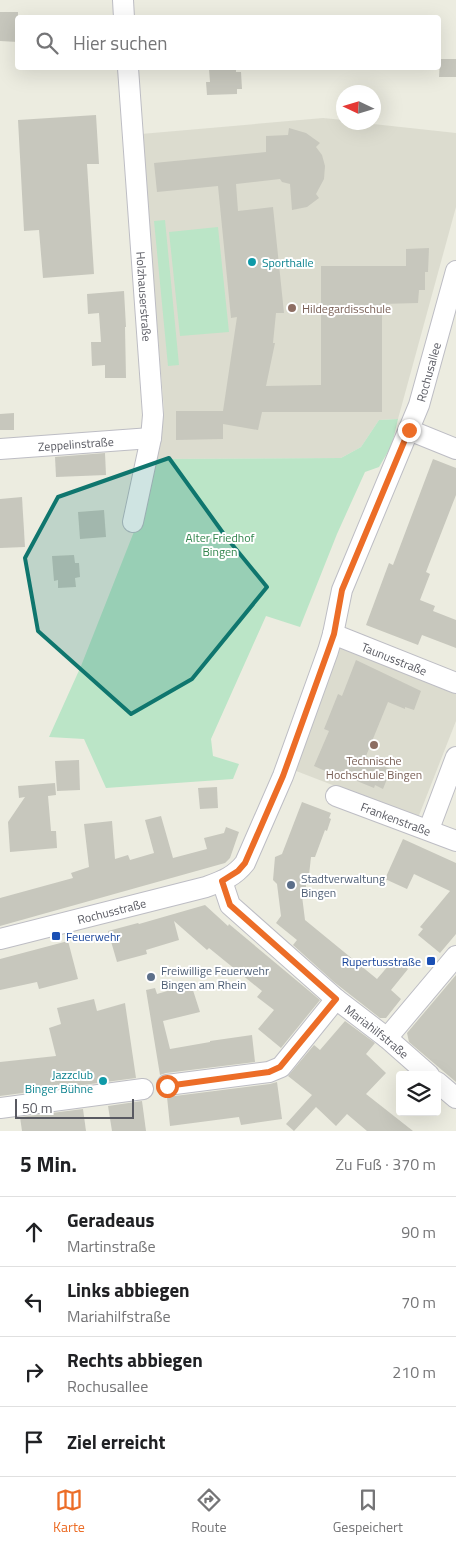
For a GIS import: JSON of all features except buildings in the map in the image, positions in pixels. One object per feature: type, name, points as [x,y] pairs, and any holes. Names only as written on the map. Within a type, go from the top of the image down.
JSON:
[{"type":"street","points":[[123,0],[124,15]]},
{"type":"street","name":"Holzhauserstraße","points":[[128,70],[153,415],[152,438],[133,522]]},
{"type":"street","name":"Rochusallee","points":[[222,881],[238,871],[251,852],[283,776],[334,634],[342,590],[419,405],[456,271]]},
{"type":"street","points":[[409,430],[456,449]]},
{"type":"street","name":"Zeppelinstraße","points":[[0,449],[152,438]]},
{"type":"street","name":"Taunusstraße","points":[[334,634],[456,683]]},
{"type":"street","points":[[428,829],[456,756]]},
{"type":"street","name":"Frankenstraße","points":[[336,796],[456,841]]},
{"type":"street","name":"Rochusstraße","points":[[0,939],[206,887],[222,881]]},
{"type":"street","name":"Mariahilfstraße","points":[[222,881],[230,905],[336,999],[387,1038],[424,1071]]},
{"type":"street","points":[[387,1038],[456,956]]},
{"type":"street","points":[[167,1086],[269,1072],[280,1067],[336,999]]},
{"type":"street","points":[[441,1085],[456,1098]]},
{"type":"street","points":[[0,1108],[143,1089]]},
{"type":"highlighted area","points":[[169,458],[226,537],[267,587],[192,679],[131,714],[38,631],[25,558],[58,497]]},
{"type":"shaded area","name":"Hildegardisschule","points":[[323,118],[336,119],[336,130],[381,130],[381,125],[456,133],[456,207],[398,419],[379,420],[361,447],[341,458],[153,459],[164,410],[141,134]]},
{"type":"shaded area","name":"Technische Hochschule Bingen","points":[[339,646],[456,692],[456,721],[418,818],[291,769]]},
{"type":"green space","points":[[165,220],[179,365],[168,366],[154,221]]},
{"type":"green space","points":[[218,227],[229,332],[180,336],[169,232]]},
{"type":"green space","name":"Alter Friedhof Bingen","points":[[398,419],[392,445],[379,467],[365,472],[337,534],[300,627],[266,616],[211,739],[213,756],[239,764],[233,779],[106,788],[84,739],[49,737],[81,666],[137,524],[153,459],[341,458],[361,447],[379,420]]},
{"type":"place","name":"Sporthalle","points":[[252,262]]},
{"type":"place","name":"Hildegardisschule","points":[[292,308]]},
{"type":"place","name":"Technische Hochschule Bingen","points":[[374,745]]},
{"type":"place","name":"Stadtverwaltung Bingen","points":[[291,885]]},
{"type":"place","name":"Feuerwehr","points":[[56,936]]},
{"type":"place","name":"Rupertusstraße","points":[[431,961]]},
{"type":"place","name":"Freiwillige Feuerwehr Bingen am Rhein","points":[[151,977]]},
{"type":"place","name":"Jazzclub Binger Bühne","points":[[103,1081]]},
{"type":"route","points":[[167,1086],[269,1072],[280,1067],[336,999],[230,905],[222,881],[230,878],[245,863],[283,776],[334,634],[342,590],[409,430]]}]
